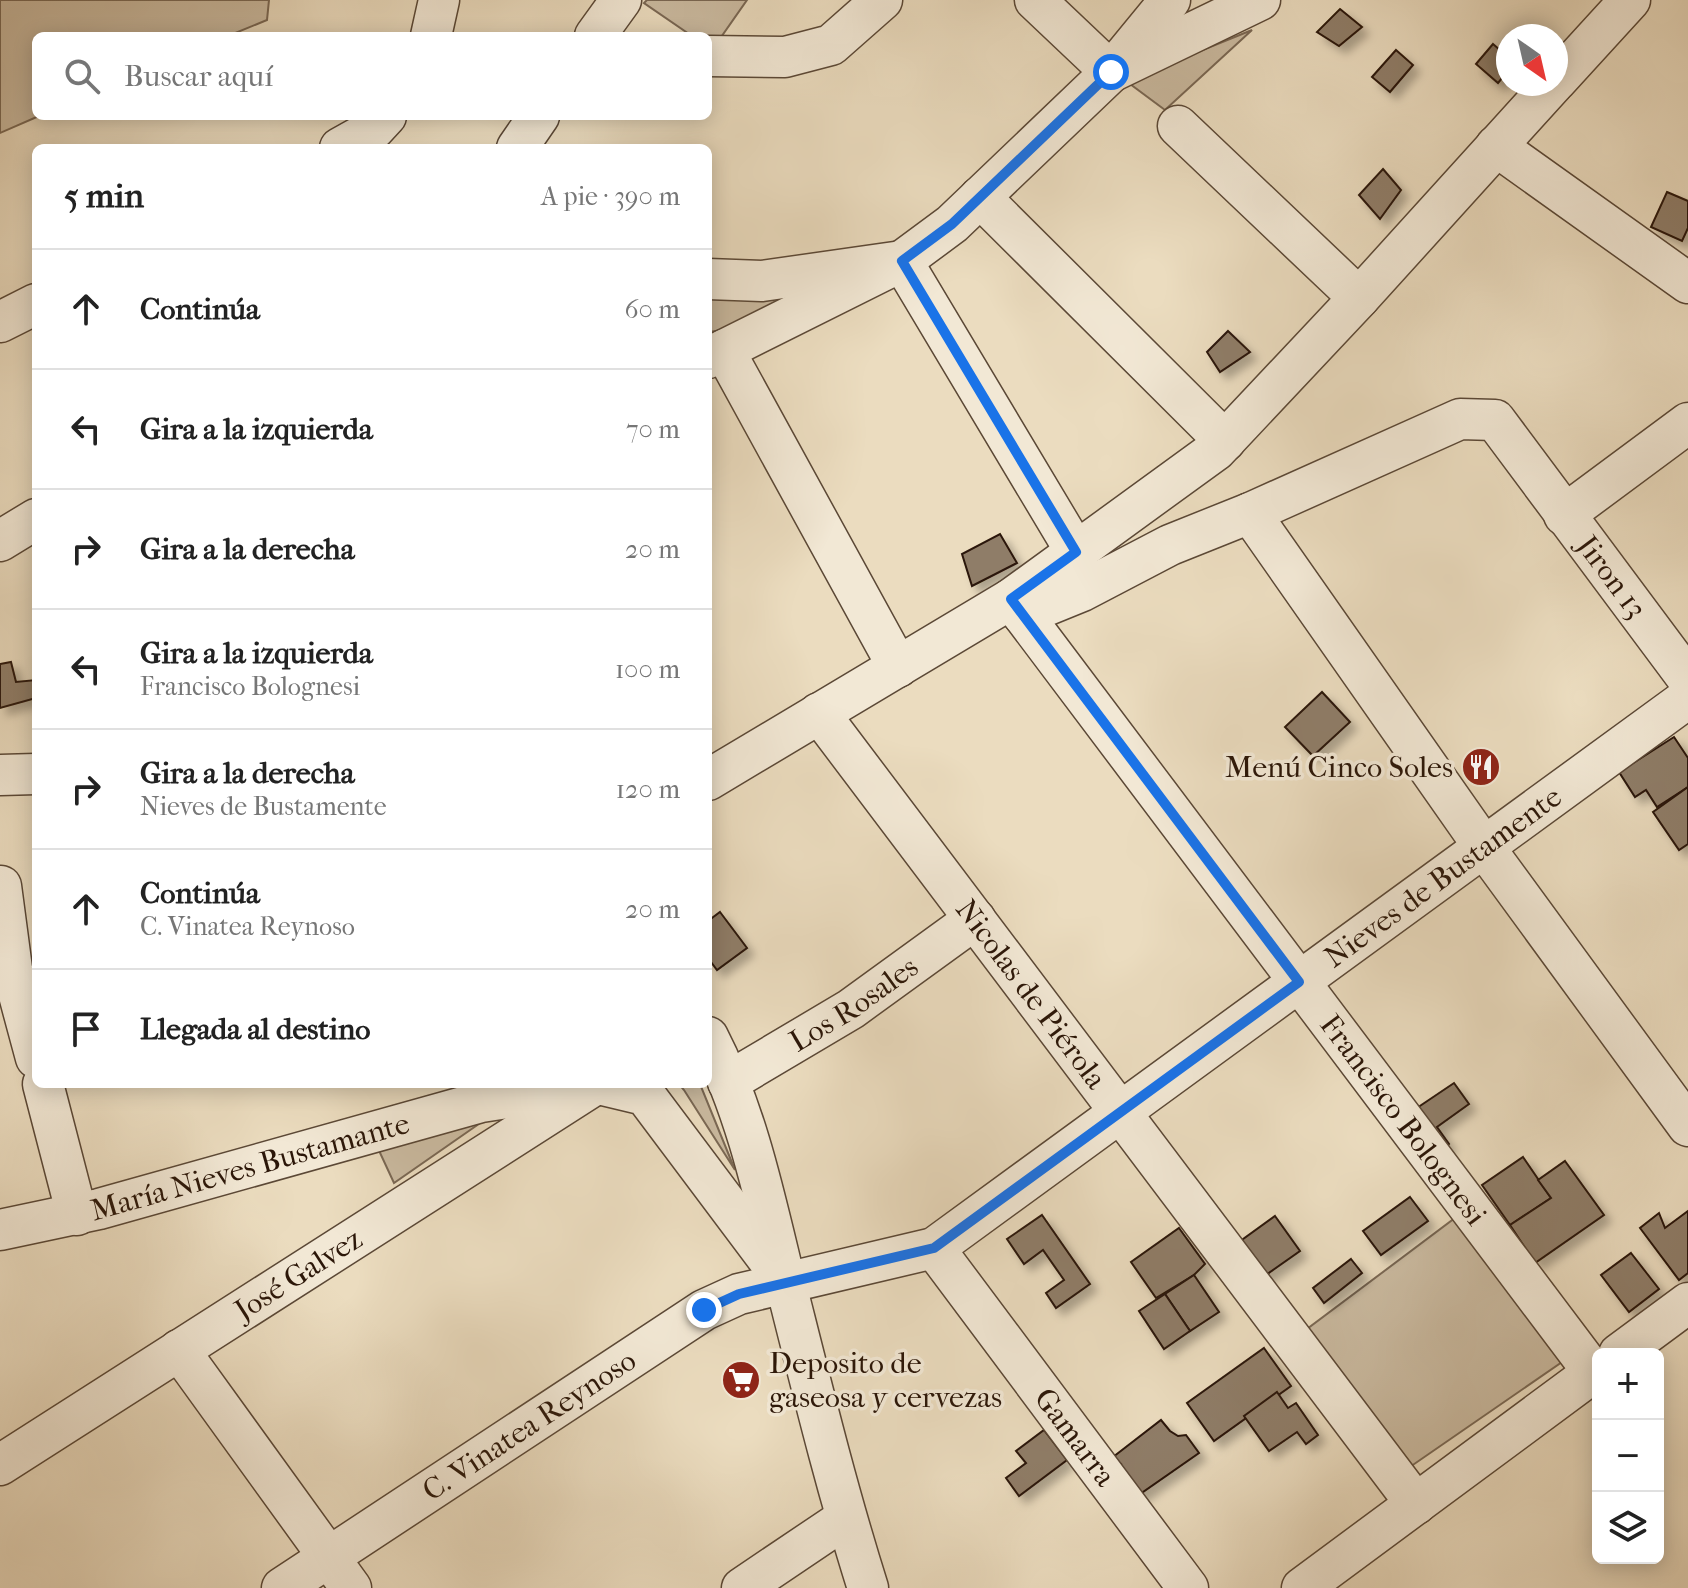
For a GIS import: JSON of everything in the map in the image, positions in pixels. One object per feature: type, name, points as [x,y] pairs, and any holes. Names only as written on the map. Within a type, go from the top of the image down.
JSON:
[{"type":"street","points":[[432,32],[439,0]]},
{"type":"street","points":[[598,32],[621,0]]},
{"type":"street","points":[[712,56],[785,57],[831,45],[882,0]]},
{"type":"street","points":[[1035,0],[1111,72]]},
{"type":"street","points":[[898,667],[716,354],[902,261],[952,224],[1111,72],[1170,0]]},
{"type":"street","points":[[1111,72],[1260,0]]},
{"type":"street","points":[[1568,67],[1630,0]]},
{"type":"street","points":[[1017,607],[1076,552],[1216,450],[1359,298],[1541,96]]},
{"type":"street","points":[[347,144],[374,129],[382,120]]},
{"type":"street","points":[[520,144],[536,120]]},
{"type":"street","points":[[1178,126],[1359,298]]},
{"type":"street","points":[[1496,146],[1688,283]]},
{"type":"street","points":[[980,197],[1225,441]]},
{"type":"street","points":[[712,279],[762,281],[902,261]]},
{"type":"street","points":[[902,261],[1076,552]]},
{"type":"street","points":[[0,322],[32,306]]},
{"type":"street","name":"Jiron 13","points":[[1250,513],[1460,419],[1495,420],[1688,679]]},
{"type":"street","points":[[1564,515],[1688,423]]},
{"type":"street","points":[[713,766],[1017,607],[1082,591],[1170,545],[1250,513],[1484,847],[1688,1126]]},
{"type":"street","points":[[0,541],[32,521]]},
{"type":"street","name":"Francisco Bolognesi","points":[[1017,607],[1299,982],[1592,1350]]},
{"type":"street","name":"Nieves de Bustamente","points":[[786,1284],[934,1248],[1688,698]]},
{"type":"street","name":"Nicolas de Piérola","points":[[819,713],[1416,1504]]},
{"type":"street","points":[[0,775],[32,774]]},
{"type":"street","points":[[1,886],[32,1040]]},
{"type":"street","name":"Los Rosales","points":[[728,1082],[851,1009],[975,919]]},
{"type":"street","points":[[712,1046],[752,1153],[846,1518],[868,1588]]},
{"type":"street","points":[[44,1088],[77,1215]]},
{"type":"street","name":"María Nieves Bustamante","points":[[0,1230],[77,1215],[481,1102],[570,1088]]},
{"type":"street","name":"José Galvez","points":[[0,1465],[590,1088]]},
{"type":"street","name":"María Nieves Bustamante","points":[[614,1088],[645,1095],[786,1284]]},
{"type":"street","name":"Gamarra","points":[[934,1248],[1188,1588]]},
{"type":"street","name":"C. Vinatea Reynoso","points":[[282,1588],[704,1310],[739,1294],[786,1284]]},
{"type":"street","points":[[1627,1348],[1688,1303]]},
{"type":"street","points":[[179,1350],[351,1588]]},
{"type":"street","points":[[1302,1588],[1592,1374]]},
{"type":"street","points":[[742,1588],[846,1518]]},
{"type":"shaded area","points":[[0,0],[269,0],[267,20],[238,32],[32,32],[32,119],[0,133]]},
{"type":"shaded area","points":[[647,0],[747,0],[712,50],[712,32],[686,32],[644,3]]},
{"type":"shaded area","points":[[1252,30],[1165,110],[1126,81]]},
{"type":"shaded area","points":[[844,289],[762,325],[712,331],[712,290]]},
{"type":"shaded area","points":[[682,1088],[702,1088],[735,1170]]},
{"type":"shaded area","points":[[486,1119],[394,1183],[375,1142]]},
{"type":"shaded area","points":[[1455,1218],[1562,1362],[1407,1469],[1303,1332]]},
{"type":"building","points":[[1340,9],[1362,27],[1339,46],[1317,32]]},
{"type":"building","points":[[1493,44],[1496,47],[1496,81],[1476,64]]},
{"type":"building","points":[[1396,50],[1413,65],[1390,92],[1372,77]]},
{"type":"building","points":[[1383,169],[1401,190],[1380,219],[1359,195]]},
{"type":"building","points":[[1667,192],[1688,201],[1688,228],[1682,241],[1651,227]]},
{"type":"building","points":[[1228,331],[1250,352],[1220,372],[1207,352]]},
{"type":"building","points":[[1000,534],[1017,563],[972,586],[962,554]]},
{"type":"building","points":[[11,662],[16,682],[32,680],[32,699],[0,708],[0,664]]},
{"type":"building","points":[[1322,692],[1350,722],[1313,756],[1285,727]]},
{"type":"building","points":[[1674,737],[1688,758],[1688,787],[1657,807],[1646,790],[1635,797],[1619,772]]},
{"type":"building","points":[[1688,787],[1688,844],[1679,850],[1653,812]]},
{"type":"building","points":[[720,912],[747,948],[717,970],[712,963],[712,918]]},
{"type":"building","points":[[1454,1083],[1469,1104],[1437,1127],[1449,1144],[1440,1154],[1411,1112]]},
{"type":"building","points":[[1523,1157],[1551,1198],[1510,1225],[1482,1185]]},
{"type":"building","points":[[1565,1161],[1604,1215],[1535,1263],[1510,1225],[1551,1198],[1538,1180]]},
{"type":"building","points":[[1410,1197],[1428,1221],[1381,1255],[1363,1231]]},
{"type":"building","points":[[1688,1211],[1688,1273],[1679,1280],[1640,1228],[1659,1213],[1665,1228]]},
{"type":"building","points":[[1042,1215],[1090,1284],[1056,1308],[1046,1293],[1064,1280],[1043,1250],[1024,1264],[1007,1239]]},
{"type":"building","points":[[1275,1216],[1300,1251],[1263,1277],[1239,1242]]},
{"type":"building","points":[[1179,1228],[1205,1264],[1194,1275],[1156,1298],[1131,1262]]},
{"type":"building","points":[[1631,1253],[1659,1289],[1629,1312],[1601,1275]]},
{"type":"building","points":[[1351,1259],[1362,1273],[1324,1303],[1313,1288]]},
{"type":"building","points":[[1194,1275],[1219,1312],[1190,1331],[1165,1294]]},
{"type":"building","points":[[1165,1294],[1190,1331],[1164,1349],[1139,1311]]},
{"type":"building","points":[[1264,1348],[1291,1386],[1214,1441],[1187,1403]]},
{"type":"building","points":[[1277,1392],[1288,1408],[1296,1403],[1318,1435],[1306,1444],[1297,1432],[1269,1451],[1244,1416]]},
{"type":"building","points":[[1161,1420],[1178,1436],[1186,1435],[1199,1453],[1130,1501],[1112,1475],[1121,1464],[1113,1457]]},
{"type":"building","points":[[1044,1430],[1067,1460],[1019,1496],[1006,1478],[1026,1463],[1016,1451]]},
{"type":"place","name":"Menú Cinco Soles","points":[[1481,767]]},
{"type":"place","name":"Deposito de gaseosa y cervezas","points":[[741,1380]]},
{"type":"route","points":[[704,1310],[739,1294],[934,1248],[1299,982],[1011,599],[1076,552],[902,261],[952,224],[1111,72]]}]
